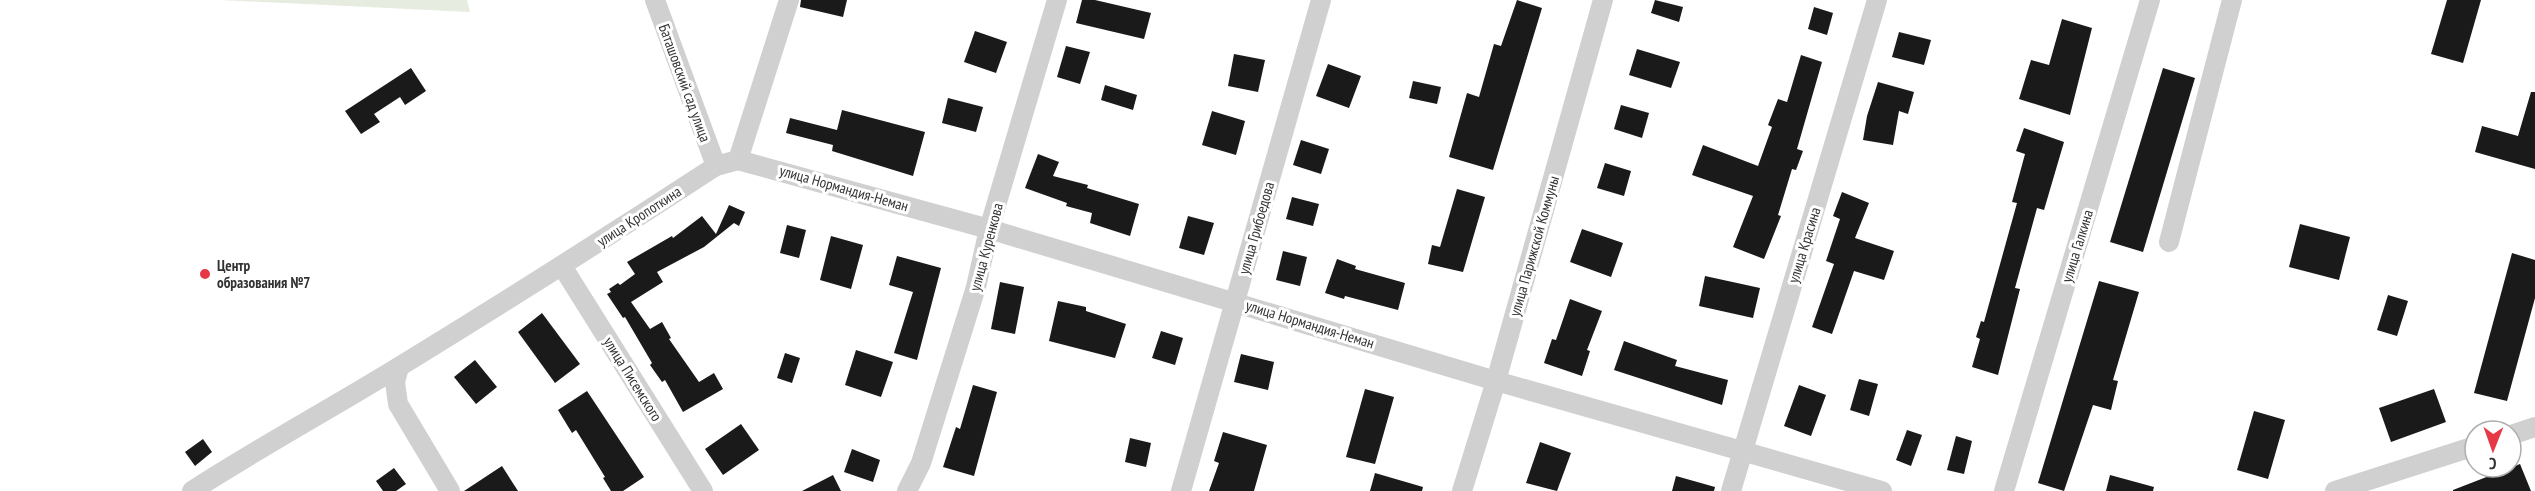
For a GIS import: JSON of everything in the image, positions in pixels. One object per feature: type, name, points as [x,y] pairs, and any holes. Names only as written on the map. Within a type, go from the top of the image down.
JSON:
[{"type":"street","name":"Баташовский сад улица","points":[[655,0],[716,166]]},
{"type":"street","points":[[738,160],[789,0]]},
{"type":"street","name":"улица Куренкова","points":[[907,491],[925,452],[976,287],[989,229],[1057,0]]},
{"type":"street","name":"улица Грибоедова","points":[[1181,491],[1321,0]]},
{"type":"street","name":"улица Парижской Коммуны","points":[[1462,491],[1496,381],[1602,0]]},
{"type":"street","name":"улица Красина","points":[[1731,491],[1877,0]]},
{"type":"street","name":"улица Галкина","points":[[2004,491],[2150,0]]},
{"type":"street","points":[[2169,242],[2232,0]]},
{"type":"street","name":"улица Кропоткина","points":[[192,491],[261,446],[399,367],[562,266],[716,166],[738,160]]},
{"type":"street","name":"улица Нормандия-Неман","points":[[738,160],[989,229],[1496,381],[1882,491]]},
{"type":"street","name":"улица Писемского","points":[[562,266],[704,491]]},
{"type":"street","points":[[399,367],[395,382],[398,404],[450,491]]},
{"type":"street","points":[[2335,491],[2463,450]]},
{"type":"shaded area","points":[[221,0],[467,0],[470,12]]},
{"type":"building","points":[[801,0],[847,0],[843,17],[800,7]]},
{"type":"building","points":[[1082,0],[1095,0],[1151,13],[1144,39],[1076,23]]},
{"type":"building","points":[[1517,0],[1542,8],[1493,170],[1449,157],[1467,93],[1479,97],[1494,44],[1501,46]]},
{"type":"building","points":[[1655,0],[1683,7],[1679,22],[1651,13]]},
{"type":"building","points":[[2447,0],[2481,0],[2463,63],[2431,54]]},
{"type":"building","points":[[1814,7],[1833,13],[1827,35],[1808,29]]},
{"type":"building","points":[[2062,19],[2092,28],[2070,115],[2019,99],[2031,60],[2049,65]]},
{"type":"building","points":[[975,31],[1007,42],[996,73],[964,62]]},
{"type":"building","points":[[1899,32],[1931,40],[1924,65],[1892,57]]},
{"type":"building","points":[[1066,46],[1090,52],[1080,84],[1057,77]]},
{"type":"building","points":[[1637,49],[1680,62],[1671,88],[1629,75]]},
{"type":"building","points":[[1234,54],[1265,60],[1258,92],[1228,86]]},
{"type":"building","points":[[1801,55],[1822,62],[1797,149],[1803,151],[1796,170],[1792,169],[1778,215],[1781,216],[1764,259],[1733,247],[1753,196],[1692,175],[1703,145],[1758,166],[1772,127],[1768,125],[1778,99],[1787,102]]},
{"type":"building","points":[[1328,64],[1361,76],[1349,108],[1316,96]]},
{"type":"building","points":[[411,68],[426,91],[405,105],[400,97],[374,114],[380,122],[361,134],[345,111]]},
{"type":"building","points":[[2163,68],[2195,78],[2143,252],[2110,242]]},
{"type":"building","points":[[1413,81],[1441,87],[1437,104],[1409,98]]},
{"type":"building","points":[[1878,82],[1914,92],[1908,114],[1899,111],[1893,145],[1863,140],[1867,116]]},
{"type":"building","points":[[1105,85],[1137,95],[1133,110],[1101,100]]},
{"type":"building","points":[[2531,92],[2535,92],[2535,169],[2475,152],[2482,126],[2518,136]]},
{"type":"building","points":[[948,98],[983,107],[976,132],[942,123]]},
{"type":"building","points":[[1621,105],[1649,113],[1642,138],[1614,129]]},
{"type":"building","points":[[842,110],[925,132],[913,176],[832,151],[833,145],[786,133],[790,118],[837,130]]},
{"type":"building","points":[[1212,111],[1245,121],[1236,155],[1202,145]]},
{"type":"building","points":[[2024,128],[2064,142],[2044,210],[2037,208],[2015,288],[2020,289],[1998,375],[1972,367],[1980,339],[1976,337],[1981,321],[1984,322],[2017,203],[2012,202],[2025,154],[2016,151]]},
{"type":"building","points":[[1301,140],[1329,149],[1321,174],[1293,165]]},
{"type":"building","points":[[1038,154],[1059,162],[1053,176],[1088,185],[1087,188],[1139,204],[1130,236],[1090,223],[1092,213],[1066,206],[1067,203],[1025,188]]},
{"type":"building","points":[[1605,163],[1631,171],[1624,196],[1597,188]]},
{"type":"building","points":[[1457,189],[1485,197],[1463,272],[1428,264],[1432,245],[1440,247]]},
{"type":"building","points":[[1842,192],[1869,203],[1855,238],[1894,251],[1884,280],[1854,271],[1832,334],[1812,327],[1834,264],[1826,261],[1840,219],[1833,216]]},
{"type":"building","points":[[1292,197],[1319,204],[1313,226],[1286,219]]},
{"type":"building","points":[[729,205],[745,212],[739,226],[734,223],[704,247],[657,272],[663,282],[631,302],[650,329],[662,322],[671,338],[669,339],[699,382],[714,373],[723,389],[683,412],[665,380],[662,382],[650,365],[652,363],[625,317],[623,318],[607,294],[611,292],[609,289],[618,283],[620,285],[635,274],[627,262],[672,236],[673,238],[702,216],[716,234]]},
{"type":"building","points":[[1188,216],[1214,223],[1204,255],[1179,248]]},
{"type":"building","points":[[2300,224],[2350,237],[2339,280],[2289,267]]},
{"type":"building","points":[[787,225],[806,230],[799,258],[780,253]]},
{"type":"building","points":[[1582,229],[1623,243],[1611,277],[1570,262]]},
{"type":"building","points":[[831,236],[863,245],[851,289],[820,280]]},
{"type":"building","points":[[1283,251],[1307,257],[1300,286],[1276,280]]},
{"type":"building","points":[[2512,253],[2535,260],[2535,298],[2507,401],[2474,393]]},
{"type":"building","points":[[897,256],[941,268],[917,360],[894,353],[913,292],[889,285]]},
{"type":"building","points":[[1337,259],[1356,266],[1355,269],[1405,283],[1398,310],[1325,293]]},
{"type":"building","points":[[1705,276],[1760,288],[1753,318],[1699,306]]},
{"type":"building","points":[[2099,281],[2139,292],[2113,380],[2118,381],[2111,410],[2093,405],[2064,491],[2038,483]]},
{"type":"building","points":[[1000,282],[1024,287],[1015,334],[991,329]]},
{"type":"building","points":[[2388,295],[2408,301],[2397,336],[2377,330]]},
{"type":"building","points":[[1570,299],[1602,311],[1587,350],[1590,351],[1582,376],[1544,363],[1552,339],[1556,340]]},
{"type":"building","points":[[1058,301],[1086,307],[1086,311],[1126,324],[1115,358],[1049,341]]},
{"type":"building","points":[[542,313],[580,364],[555,383],[518,332]]},
{"type":"building","points":[[1161,331],[1183,338],[1175,365],[1152,358]]},
{"type":"building","points":[[1624,341],[1677,360],[1675,366],[1728,380],[1722,405],[1614,370]]},
{"type":"building","points":[[856,350],[893,362],[881,397],[845,385]]},
{"type":"building","points":[[785,353],[800,358],[792,383],[777,378]]},
{"type":"building","points":[[1241,354],[1274,362],[1268,390],[1234,382]]},
{"type":"building","points":[[475,360],[497,387],[476,404],[454,377]]},
{"type":"building","points":[[1859,379],[1878,384],[1869,416],[1850,410]]},
{"type":"building","points":[[973,385],[997,392],[974,476],[943,467],[956,427],[960,429]]},
{"type":"building","points":[[1799,385],[1826,395],[1811,436],[1784,426]]},
{"type":"building","points":[[1365,389],[1394,397],[1375,464],[1346,457]]},
{"type":"building","points":[[2434,389],[2446,422],[2391,442],[2379,408]]},
{"type":"building","points":[[587,391],[644,477],[623,491],[611,491],[576,430],[572,433],[558,410]]},
{"type":"building","points":[[2254,411],[2285,420],[2268,479],[2237,470]]},
{"type":"building","points":[[741,424],[759,450],[723,475],[705,449]]},
{"type":"building","points":[[1907,430],[1922,435],[1911,466],[1896,460]]},
{"type":"building","points":[[1223,432],[1267,445],[1254,491],[1209,491],[1219,463],[1214,461]]},
{"type":"building","points":[[1956,436],[1972,441],[1964,474],[1947,470]]},
{"type":"building","points":[[1130,438],[1151,443],[1146,467],[1125,462]]},
{"type":"building","points":[[203,439],[212,452],[195,466],[185,452]]},
{"type":"building","points":[[1540,442],[1571,453],[1557,491],[1526,483]]},
{"type":"building","points":[[852,449],[880,460],[873,482],[844,472]]},
{"type":"building","points":[[502,466],[518,491],[464,491]]},
{"type":"building","points":[[394,468],[406,484],[396,491],[383,491],[376,481]]},
{"type":"building","points":[[2523,471],[2531,491],[2453,491],[2481,479],[2523,479]]},
{"type":"building","points":[[1375,473],[1423,487],[1422,491],[1370,491]]},
{"type":"building","points":[[833,475],[841,491],[802,491]]},
{"type":"building","points":[[2110,475],[2154,487],[2153,491],[2106,491]]},
{"type":"building","points":[[1676,476],[1715,487],[1714,491],[1672,491]]},
{"type":"place","name":"Центр образования №7","points":[[205,274]]}]
